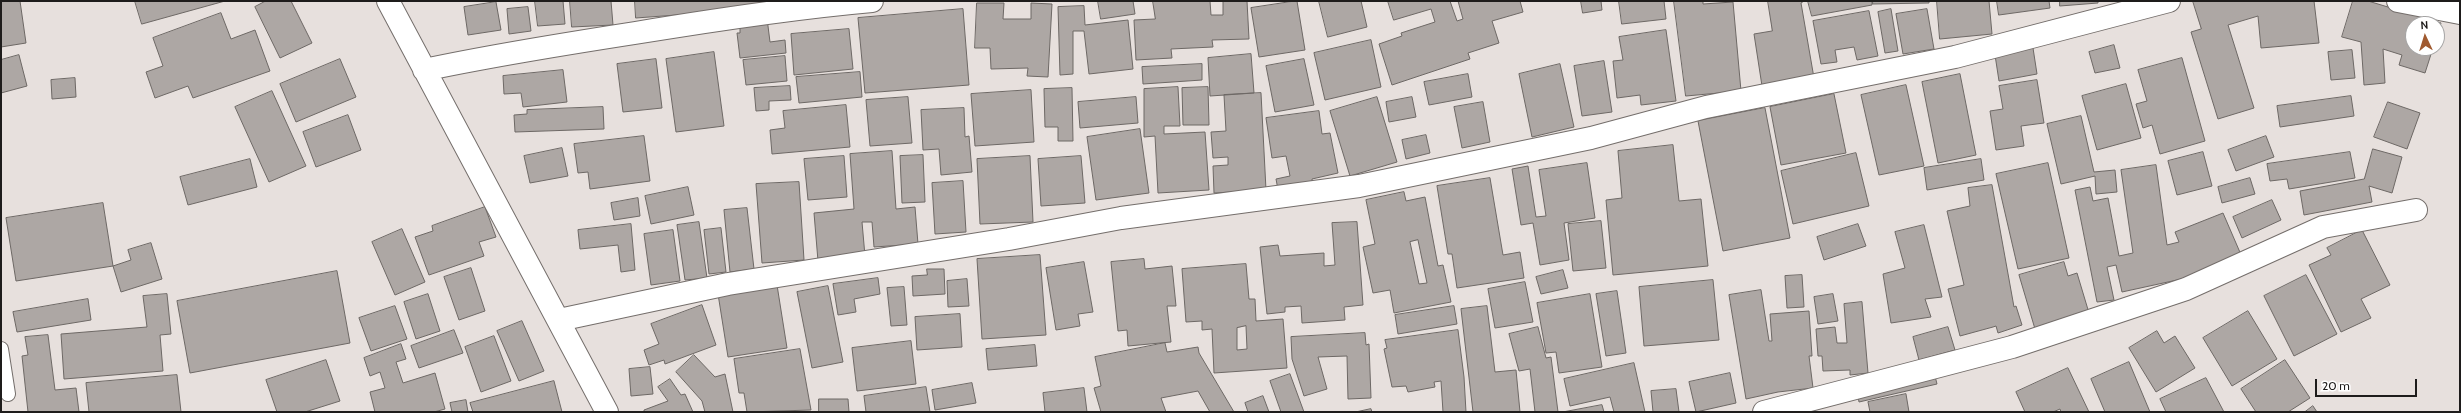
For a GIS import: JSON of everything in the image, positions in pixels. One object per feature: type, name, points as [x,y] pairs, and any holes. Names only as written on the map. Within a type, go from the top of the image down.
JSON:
[{"type":"street","points":[[388,1],[607,412]]},
{"type":"street","points":[[424,70],[509,52],[710,20],[807,6],[872,1]]},
{"type":"street","points":[[559,320],[728,284],[1009,239],[1121,218],[1359,186],[1591,138],[1706,107],[1956,57],[2169,1]]},
{"type":"street","points":[[2398,1],[2460,13]]},
{"type":"street","points":[[1764,412],[2012,347],[2186,289],[2323,227],[2416,210]]},
{"type":"lane","points":[[1,349],[8,394]]},
{"type":"building","points":[[1,1],[20,1],[26,43],[1,47]]},
{"type":"building","points":[[135,1],[225,1],[142,24]]},
{"type":"building","points":[[266,1],[291,1],[312,43],[280,58],[255,7]]},
{"type":"building","points":[[535,1],[563,1],[565,24],[538,26]]},
{"type":"building","points":[[570,1],[611,1],[613,25],[572,27]]},
{"type":"building","points":[[635,1],[784,1],[785,7],[636,18]]},
{"type":"building","points":[[1098,1],[1133,1],[1135,14],[1101,19]]},
{"type":"building","points":[[1153,1],[1210,1],[1211,15],[1223,15],[1223,1],[1247,1],[1249,39],[1212,40],[1213,47],[1171,49],[1172,58],[1136,60],[1134,20],[1155,19]]},
{"type":"building","points":[[1297,1],[1305,50],[1259,57],[1251,8]]},
{"type":"building","points":[[1319,1],[1361,1],[1367,27],[1328,37]]},
{"type":"building","points":[[1388,1],[1450,1],[1457,21],[1463,19],[1458,1],[1520,1],[1523,12],[1492,21],[1499,43],[1468,53],[1470,59],[1392,85],[1379,44],[1402,36],[1401,33],[1435,22],[1431,9],[1394,20]]},
{"type":"building","points":[[1581,1],[1601,1],[1602,10],[1583,13]]},
{"type":"building","points":[[1619,1],[1664,1],[1666,19],[1622,24]]},
{"type":"building","points":[[1674,1],[1703,1],[1703,4],[1733,2],[1741,91],[1686,96]]},
{"type":"building","points":[[1768,1],[1804,1],[1801,3],[1814,78],[1762,86],[1754,34],[1772,31]]},
{"type":"building","points":[[1808,1],[1872,1],[1872,5],[1812,16]]},
{"type":"building","points":[[1873,1],[1929,1],[1929,3],[1873,4]]},
{"type":"building","points":[[1937,1],[1989,1],[1992,34],[1940,39]]},
{"type":"building","points":[[1997,1],[2049,1],[2050,8],[1999,15]]},
{"type":"building","points":[[2060,1],[2098,1],[2098,3],[2060,6]]},
{"type":"building","points":[[2193,1],[2314,1],[2319,43],[2261,48],[2258,16],[2228,25],[2254,108],[2218,119],[2191,32],[2201,29]]},
{"type":"building","points":[[2353,1],[2368,1],[2418,16],[2405,16],[2405,56],[2430,56],[2425,73],[2399,65],[2402,55],[2383,49],[2385,83],[2364,85],[2361,42],[2342,37]]},
{"type":"building","points":[[496,2],[501,30],[468,35],[464,7]]},
{"type":"building","points":[[977,3],[1004,3],[1003,19],[1031,19],[1031,3],[1052,4],[1048,77],[1027,76],[1028,68],[991,69],[990,48],[975,48]]},
{"type":"building","points":[[1084,6],[1085,25],[1128,20],[1133,69],[1089,74],[1084,31],[1073,31],[1073,74],[1060,75],[1058,7]]},
{"type":"building","points":[[528,7],[531,31],[509,34],[507,9]]},
{"type":"building","points":[[963,9],[969,85],[865,93],[858,18]]},
{"type":"building","points":[[1891,9],[1898,51],[1885,53],[1878,12]]},
{"type":"building","points":[[1927,9],[1934,49],[1903,54],[1896,14]]},
{"type":"building","points":[[1869,11],[1878,56],[1857,60],[1854,47],[1835,50],[1837,62],[1821,64],[1813,21]]},
{"type":"building","points":[[221,13],[231,39],[255,30],[270,71],[193,98],[188,86],[155,98],[146,72],[163,66],[153,38]]},
{"type":"building","points":[[767,18],[770,42],[785,40],[786,53],[740,58],[737,33],[740,33],[740,26]]},
{"type":"building","points":[[849,29],[853,69],[794,75],[791,34]]},
{"type":"building","points":[[1666,30],[1676,101],[1641,105],[1640,95],[1617,98],[1613,61],[1623,60],[1619,37]]},
{"type":"building","points":[[1371,40],[1381,87],[1325,100],[1314,53]]},
{"type":"building","points":[[2114,45],[2120,68],[2095,73],[2089,52]]},
{"type":"building","points":[[2033,48],[2037,74],[1999,81],[1995,55]]},
{"type":"building","points":[[2352,50],[2355,78],[2331,80],[2328,52]]},
{"type":"building","points":[[714,52],[724,126],[676,132],[666,59]]},
{"type":"building","points":[[1251,54],[1254,93],[1210,96],[1208,58]]},
{"type":"building","points":[[19,55],[27,86],[1,93],[1,60]]},
{"type":"building","points":[[785,56],[787,81],[746,85],[743,60]]},
{"type":"building","points":[[2182,58],[2205,141],[2160,154],[2152,125],[2143,128],[2136,104],[2147,101],[2138,70]]},
{"type":"building","points":[[340,59],[356,97],[296,122],[280,84]]},
{"type":"building","points":[[656,59],[662,108],[623,112],[617,64]]},
{"type":"building","points":[[1304,59],[1314,105],[1275,112],[1266,66]]},
{"type":"building","points":[[1604,61],[1612,112],[1582,116],[1574,66]]},
{"type":"building","points":[[1202,64],[1202,80],[1143,84],[1142,67]]},
{"type":"building","points":[[1560,64],[1574,127],[1532,137],[1519,74]]},
{"type":"building","points":[[563,70],[567,102],[523,107],[521,93],[504,94],[503,76]]},
{"type":"building","points":[[860,72],[862,97],[799,103],[796,77]]},
{"type":"building","points":[[1468,74],[1472,97],[1429,105],[1424,82]]},
{"type":"building","points":[[1960,74],[1976,155],[1938,163],[1922,82]]},
{"type":"building","points":[[75,78],[76,97],[52,99],[51,80]]},
{"type":"building","points":[[2037,80],[2044,123],[2021,126],[2024,146],[1996,150],[1990,111],[2003,109],[1999,86]]},
{"type":"building","points":[[2126,84],[2141,138],[2097,150],[2082,96]]},
{"type":"building","points":[[1906,85],[1924,166],[1879,175],[1861,95]]},
{"type":"building","points":[[790,86],[791,100],[769,101],[769,110],[756,111],[754,88]]},
{"type":"building","points":[[1178,87],[1180,126],[1164,126],[1164,134],[1205,132],[1209,190],[1158,193],[1155,136],[1144,137],[1144,89]]},
{"type":"building","points":[[1208,87],[1209,125],[1183,125],[1182,88]]},
{"type":"building","points":[[1072,88],[1073,141],[1058,141],[1058,127],[1045,127],[1044,89]]},
{"type":"building","points":[[1031,90],[1034,142],[975,146],[971,94]]},
{"type":"building","points":[[272,91],[306,166],[269,182],[235,107]]},
{"type":"building","points":[[1261,93],[1266,190],[1214,193],[1213,166],[1228,165],[1228,157],[1213,158],[1211,132],[1226,131],[1224,95]]},
{"type":"building","points":[[1834,94],[1846,153],[1781,165],[1770,107]]},
{"type":"building","points":[[2351,96],[2354,116],[2280,127],[2277,106]]},
{"type":"building","points":[[908,97],[912,143],[870,146],[866,100]]},
{"type":"building","points":[[1136,97],[1138,123],[1080,128],[1078,102]]},
{"type":"building","points":[[1377,97],[1397,162],[1350,176],[1330,111]]},
{"type":"building","points":[[1412,97],[1416,117],[1389,122],[1386,102]]},
{"type":"building","points":[[1483,102],[1490,142],[1462,148],[1454,107]]},
{"type":"building","points":[[2388,102],[2420,113],[2407,149],[2374,137]]},
{"type":"building","points":[[846,105],[850,147],[772,154],[770,130],[785,128],[783,111]]},
{"type":"building","points":[[603,107],[604,129],[515,132],[514,115],[527,114],[527,110]]},
{"type":"building","points":[[964,108],[965,137],[969,136],[972,172],[941,175],[939,149],[923,150],[921,110]]},
{"type":"building","points":[[1765,108],[1790,238],[1723,251],[1698,121]]},
{"type":"building","points":[[1319,111],[1322,134],[1330,133],[1338,173],[1312,179],[1313,190],[1279,195],[1276,179],[1290,176],[1286,156],[1272,158],[1266,118]]},
{"type":"building","points":[[348,115],[361,150],[316,167],[303,132]]},
{"type":"building","points":[[2081,116],[2094,172],[2115,170],[2117,192],[2096,194],[2095,176],[2061,184],[2047,124]]},
{"type":"building","points":[[1140,129],[1149,193],[1096,200],[1087,137]]},
{"type":"building","points":[[1426,135],[1430,153],[1406,159],[1402,140]]},
{"type":"building","points":[[644,136],[650,181],[590,189],[588,172],[578,173],[574,144]]},
{"type":"building","points":[[2266,136],[2274,157],[2236,171],[2228,150]]},
{"type":"building","points":[[1673,145],[1679,201],[1701,199],[1708,266],[1613,275],[1606,200],[1622,198],[1618,151]]},
{"type":"building","points":[[562,148],[568,176],[530,183],[524,156]]},
{"type":"building","points":[[2373,149],[2402,157],[2392,193],[2369,186],[2372,202],[2304,215],[2300,191],[2364,179]]},
{"type":"building","points":[[892,151],[896,209],[915,207],[918,244],[874,247],[872,222],[862,222],[865,256],[818,261],[814,213],[854,209],[850,154]]},
{"type":"building","points":[[2203,152],[2212,186],[2177,195],[2168,161]]},
{"type":"building","points":[[2350,152],[2355,178],[2289,189],[2287,179],[2270,181],[2267,164]]},
{"type":"building","points":[[1856,153],[1869,206],[1793,224],[1781,171]]},
{"type":"building","points":[[923,155],[925,202],[902,203],[900,156]]},
{"type":"building","points":[[844,156],[847,197],[808,200],[804,159]]},
{"type":"building","points":[[1030,156],[1033,222],[980,224],[977,159]]},
{"type":"building","points":[[1081,156],[1085,203],[1041,206],[1038,159]]},
{"type":"building","points":[[250,159],[257,187],[188,205],[180,177]]},
{"type":"building","points":[[1981,159],[1984,180],[1927,190],[1924,168]]},
{"type":"building","points":[[1587,163],[1595,218],[1564,223],[1569,260],[1540,265],[1533,223],[1521,225],[1512,169],[1528,166],[1536,217],[1546,216],[1539,170]]},
{"type":"building","points":[[2048,163],[2069,258],[2018,269],[1996,174]]},
{"type":"building","points":[[2156,165],[2167,245],[2179,242],[2175,232],[2223,213],[2242,257],[2200,275],[2122,292],[2116,265],[2107,267],[2114,300],[2097,302],[2075,190],[2090,187],[2093,201],[2108,198],[2119,256],[2133,253],[2121,170]]},
{"type":"building","points":[[1490,178],[1503,255],[1520,252],[1524,278],[1457,288],[1452,254],[1448,254],[1437,186]]},
{"type":"building","points":[[2250,178],[2255,194],[2222,203],[2218,187]]},
{"type":"building","points":[[963,181],[966,232],[935,234],[932,183]]},
{"type":"building","points":[[799,182],[804,260],[762,263],[756,184]]},
{"type":"building","points":[[1992,185],[2014,307],[2016,306],[2022,325],[1998,333],[1996,326],[1960,336],[1948,289],[1964,285],[1947,211],[1970,206],[1968,188]]},
{"type":"building","points":[[688,187],[694,215],[651,224],[645,196]]},
{"type":"building","points":[[1404,192],[1406,201],[1425,197],[1438,266],[1443,265],[1451,302],[1394,313],[1390,290],[1373,293],[1363,247],[1375,244],[1366,200]],"holes":[[[1418,240],[1427,283],[1419,284],[1410,242]]]},
{"type":"building","points":[[638,198],[640,216],[614,220],[611,203]]},
{"type":"building","points":[[2272,200],[2281,220],[2242,238],[2233,217]]},
{"type":"building","points":[[103,203],[113,266],[16,281],[6,218]]},
{"type":"building","points":[[485,207],[496,237],[479,242],[484,256],[429,275],[415,237],[433,231],[432,226]]},
{"type":"building","points":[[747,208],[754,269],[730,272],[724,210]]},
{"type":"building","points":[[1601,221],[1606,268],[1573,271],[1568,224]]},
{"type":"building","points":[[699,222],[707,278],[685,280],[677,225]]},
{"type":"building","points":[[1357,222],[1363,305],[1344,307],[1345,320],[1302,323],[1301,306],[1285,307],[1285,312],[1267,314],[1260,247],[1278,245],[1280,256],[1324,253],[1324,266],[1335,265],[1332,223]]},
{"type":"building","points":[[631,224],[635,270],[621,272],[618,245],[580,249],[578,230]]},
{"type":"building","points":[[1858,224],[1866,246],[1824,260],[1817,237]]},
{"type":"building","points":[[1924,225],[1942,297],[1925,299],[1931,317],[1891,323],[1883,274],[1905,268],[1895,232]]},
{"type":"building","points":[[721,228],[726,272],[709,274],[704,230]]},
{"type":"building","points":[[402,229],[425,282],[395,295],[372,242]]},
{"type":"building","points":[[673,230],[680,281],[651,285],[644,234]]},
{"type":"building","points":[[2362,230],[2390,285],[2361,299],[2371,318],[2341,332],[2309,265],[2331,255],[2327,248]]},
{"type":"building","points":[[151,243],[162,279],[121,292],[113,266],[131,260],[128,250]]},
{"type":"building","points":[[1040,255],[1046,335],[982,339],[977,259]]},
{"type":"building","points":[[1144,259],[1145,269],[1172,266],[1176,306],[1167,306],[1171,342],[1128,346],[1127,330],[1118,331],[1111,262]]},
{"type":"building","points":[[1084,262],[1093,312],[1078,314],[1080,326],[1056,330],[1046,268]]},
{"type":"building","points":[[2064,262],[2068,276],[2077,273],[2089,313],[2035,329],[2019,275]]},
{"type":"building","points":[[1246,264],[1249,299],[1255,299],[1256,321],[1283,319],[1287,368],[1214,373],[1212,329],[1202,330],[1202,321],[1186,322],[1182,269]],"holes":[[[1246,326],[1247,349],[1237,350],[1237,328]]]},
{"type":"building","points":[[471,268],[485,311],[459,320],[444,277]]},
{"type":"building","points":[[927,269],[944,269],[945,294],[913,296],[912,276],[927,275]]},
{"type":"building","points":[[1563,270],[1568,288],[1541,294],[1536,277]]},
{"type":"building","points":[[337,271],[350,343],[190,373],[177,301]]},
{"type":"building","points":[[1802,275],[1804,307],[1787,308],[1785,276]]},
{"type":"building","points":[[2306,275],[2337,334],[2294,356],[2264,296]]},
{"type":"building","points":[[878,278],[880,294],[854,299],[856,312],[838,315],[833,284]]},
{"type":"building","points":[[967,279],[969,306],[948,307],[947,281]]},
{"type":"building","points":[[1713,280],[1719,340],[1644,346],[1639,287]]},
{"type":"building","points":[[1525,282],[1533,322],[1495,328],[1488,289]]},
{"type":"building","points":[[777,285],[787,348],[728,357],[718,294]]},
{"type":"building","points":[[828,286],[843,362],[812,368],[797,292]]},
{"type":"building","points":[[904,287],[907,325],[891,326],[887,288]]},
{"type":"building","points":[[1761,290],[1769,341],[1772,341],[1770,314],[1809,311],[1812,356],[1809,356],[1813,388],[1778,392],[1746,399],[1729,295]]},
{"type":"building","points":[[1617,291],[1626,353],[1606,356],[1596,294]]},
{"type":"building","points":[[167,294],[171,334],[160,335],[163,371],[64,379],[61,334],[147,327],[143,296]]},
{"type":"building","points":[[428,294],[440,331],[416,339],[404,302]]},
{"type":"building","points":[[1590,294],[1602,367],[1559,373],[1556,352],[1546,353],[1537,303]]},
{"type":"building","points":[[1833,294],[1838,321],[1818,324],[1814,297]]},
{"type":"building","points":[[88,299],[91,320],[17,332],[13,312]]},
{"type":"building","points":[[1862,302],[1868,373],[1850,375],[1850,370],[1823,371],[1822,356],[1818,356],[1816,329],[1835,327],[1837,343],[1847,343],[1844,304]]},
{"type":"building","points":[[702,305],[716,345],[665,364],[664,360],[649,365],[644,350],[659,344],[651,324]]},
{"type":"building","points":[[395,306],[407,339],[371,351],[359,318]]},
{"type":"building","points":[[1454,306],[1457,324],[1398,334],[1395,315]]},
{"type":"building","points":[[1487,306],[1495,372],[1516,370],[1520,412],[1473,412],[1461,309]]},
{"type":"building","points":[[2248,311],[2277,359],[2232,386],[2203,338]]},
{"type":"building","points":[[960,314],[962,347],[917,350],[915,317]]},
{"type":"building","points":[[522,321],[544,371],[519,381],[497,331]]},
{"type":"building","points":[[1538,327],[1546,358],[1551,357],[1558,412],[1535,412],[1530,369],[1519,371],[1509,334]]},
{"type":"building","points":[[1948,327],[1955,350],[1919,360],[1913,337]]},
{"type":"building","points":[[454,330],[463,353],[419,368],[411,346]]},
{"type":"building","points":[[1458,330],[1464,377],[1466,412],[1443,412],[1441,381],[1434,382],[1435,387],[1408,392],[1406,386],[1392,387],[1384,349],[1387,348],[1385,340]]},
{"type":"building","points":[[2157,331],[2164,343],[2175,336],[2195,368],[2156,392],[2129,348]]},
{"type":"building","points":[[1365,333],[1366,345],[1369,344],[1371,398],[1348,399],[1347,356],[1318,357],[1327,389],[1304,396],[1292,359],[1291,337]]},
{"type":"building","points":[[48,335],[55,390],[76,388],[79,412],[28,412],[22,356],[28,355],[25,337]]},
{"type":"building","points":[[494,336],[511,381],[481,392],[465,347]]},
{"type":"building","points":[[911,341],[916,384],[857,391],[852,348]]},
{"type":"building","points":[[1165,343],[1167,352],[1198,347],[1199,353],[1234,412],[1210,412],[1198,391],[1161,398],[1166,412],[1101,412],[1094,388],[1101,386],[1095,357]]},
{"type":"building","points":[[401,344],[406,359],[396,362],[403,383],[435,373],[445,409],[434,412],[375,412],[370,392],[385,388],[380,372],[370,376],[364,358]]},
{"type":"building","points":[[1035,345],[1037,366],[988,370],[986,349]]},
{"type":"building","points":[[800,349],[811,410],[747,412],[744,393],[739,393],[734,359]]},
{"type":"building","points":[[694,355],[715,377],[725,374],[733,412],[705,412],[702,401],[676,372]]},
{"type":"building","points":[[326,360],[340,401],[305,412],[277,412],[266,380]]},
{"type":"building","points":[[2285,360],[2310,398],[2288,412],[2256,412],[2241,389]]},
{"type":"building","points":[[2129,362],[2150,412],[2105,412],[2091,379]]},
{"type":"building","points":[[1634,363],[1645,412],[1614,412],[1610,397],[1570,406],[1564,379]]},
{"type":"building","points":[[650,367],[653,394],[631,396],[629,369]]},
{"type":"building","points":[[2068,368],[2089,412],[2061,412],[2060,409],[2053,412],[2025,412],[2016,392]]},
{"type":"building","points":[[1934,372],[1937,384],[1859,402],[1857,390]]},
{"type":"building","points":[[1730,373],[1736,403],[1696,412],[1689,382]]},
{"type":"building","points":[[1290,374],[1304,412],[1281,412],[1270,381]]},
{"type":"building","points":[[177,375],[181,412],[89,412],[86,383]]},
{"type":"building","points":[[2206,378],[2224,412],[2166,412],[2160,399]]},
{"type":"building","points":[[670,379],[681,395],[685,394],[693,412],[644,412],[644,410],[668,401],[658,387]]},
{"type":"building","points":[[554,381],[562,412],[473,412],[470,403]]},
{"type":"building","points":[[972,383],[976,403],[935,410],[932,390]]},
{"type":"building","points":[[926,387],[930,412],[866,412],[864,396]]},
{"type":"building","points":[[1084,388],[1087,412],[1045,412],[1043,393]]},
{"type":"building","points":[[1676,389],[1679,412],[1653,412],[1651,391]]},
{"type":"building","points":[[1906,394],[1909,412],[1870,412],[1868,402]]},
{"type":"building","points":[[1263,396],[1269,412],[1248,412],[1245,403]]},
{"type":"building","points":[[819,399],[848,399],[849,412],[819,412]]},
{"type":"building","points":[[466,400],[468,412],[452,412],[450,403]]},
{"type":"building","points":[[1602,405],[1604,412],[1563,412]]},
{"type":"building","points":[[2313,406],[2317,412],[2305,412]]},
{"type":"building","points":[[1371,409],[1372,412],[1356,412]]}]
